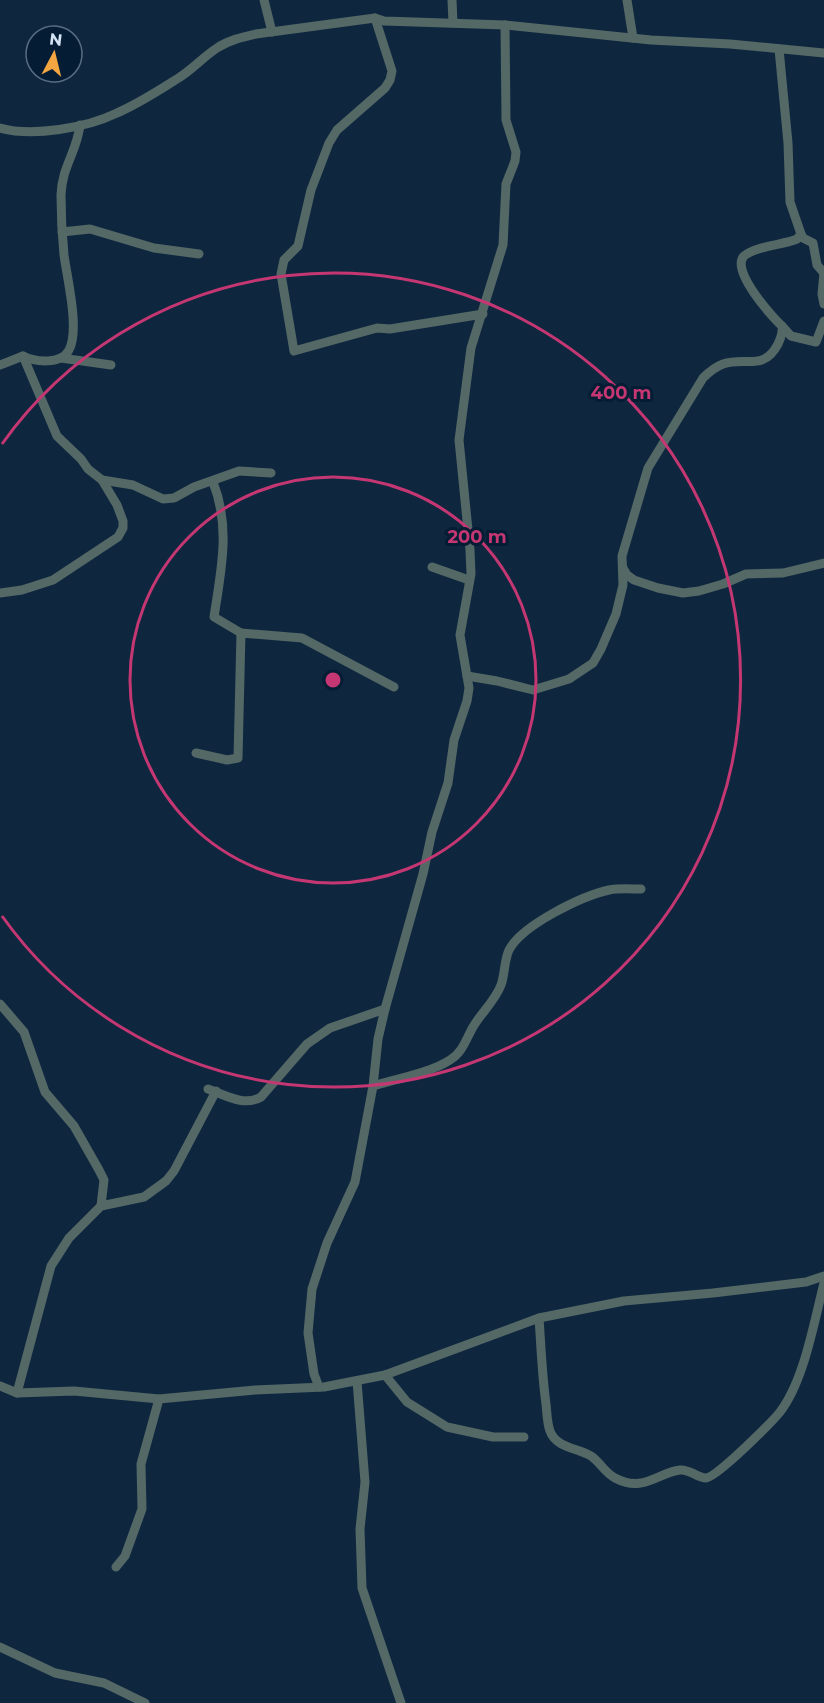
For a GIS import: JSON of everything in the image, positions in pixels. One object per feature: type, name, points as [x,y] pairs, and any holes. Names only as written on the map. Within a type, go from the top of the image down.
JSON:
[{"type":"street","points":[[264,0],[272,32]]},
{"type":"street","points":[[452,0],[453,23]]},
{"type":"street","points":[[627,0],[633,38]]},
{"type":"street","points":[[375,18],[392,71],[390,80],[385,88],[337,130],[329,142],[311,190],[298,246],[284,260],[281,274],[294,351],[377,328],[390,329],[483,314]]},
{"type":"street","points":[[0,128],[38,131],[80,125],[116,114],[143,100],[180,78],[219,47],[247,36],[375,18],[384,21],[505,25],[824,53]]},
{"type":"street","points":[[320,1388],[314,1374],[308,1333],[312,1289],[327,1243],[355,1182],[373,1086],[378,1039],[447,783],[454,740],[469,688],[460,635],[470,580],[470,550],[459,441],[471,348],[503,245],[506,184],[516,152],[506,120],[505,25]]},
{"type":"street","points":[[779,49],[788,143],[790,202],[801,238]]},
{"type":"street","points":[[61,358],[71,345],[72,334],[72,309],[62,232],[62,179],[78,141],[80,125]]},
{"type":"street","points":[[62,232],[90,229],[154,249],[199,254]]},
{"type":"street","points":[[824,304],[822,294],[824,273],[817,265],[813,243],[801,238],[746,255],[742,259],[741,264],[749,284],[759,300],[791,336],[816,342],[824,321]]},
{"type":"street","points":[[467,676],[533,690],[569,679],[593,663],[616,614],[625,580],[622,556],[648,468],[676,426],[696,388],[712,370],[724,364],[764,361],[781,338],[782,326]]},
{"type":"street","points":[[0,592],[22,590],[53,580],[118,537],[123,528],[117,505],[102,480],[88,469],[57,436],[23,356]]},
{"type":"street","points":[[0,365],[23,356],[32,360],[61,358],[111,365]]},
{"type":"street","points":[[102,480],[133,485],[163,499],[174,498],[194,487],[239,471],[271,473]]},
{"type":"street","points":[[213,482],[218,496],[224,551],[214,617],[241,633],[302,638],[394,687]]},
{"type":"street","points":[[625,580],[634,580],[683,593],[715,586],[746,574],[783,573],[824,563]]},
{"type":"street","points":[[432,567],[470,580]]},
{"type":"street","points":[[196,753],[227,760],[238,758],[241,633]]},
{"type":"street","points":[[373,1086],[431,1068],[450,1060],[460,1051],[473,1026],[500,987],[510,949],[536,924],[565,907],[598,893],[612,889],[641,889]]},
{"type":"street","points":[[0,1004],[24,1032],[45,1092],[74,1126],[104,1180],[101,1206]]},
{"type":"street","points":[[17,1393],[51,1266],[69,1238],[101,1206],[144,1197],[166,1181],[174,1171],[212,1090],[243,1101],[255,1100],[261,1097],[307,1044],[330,1028],[385,1009]]},
{"type":"street","points":[[0,1386],[17,1393],[74,1391],[159,1399],[255,1390],[320,1388],[385,1375],[539,1318],[624,1301],[806,1282],[824,1276]]},
{"type":"street","points":[[539,1318],[547,1416],[550,1432],[557,1441],[592,1456],[616,1478],[627,1481],[642,1484],[681,1470],[694,1473],[702,1478],[709,1478],[736,1455],[780,1411],[792,1392],[799,1376],[824,1283]]},
{"type":"street","points":[[385,1375],[407,1402],[447,1427],[493,1437],[524,1437]]},
{"type":"street","points":[[357,1381],[365,1482],[360,1529],[362,1588],[400,1701],[388,1703]]},
{"type":"street","points":[[116,1567],[125,1556],[142,1509],[141,1464],[159,1399]]},
{"type":"street","points":[[0,1647],[55,1672],[105,1683],[146,1703]]}]
